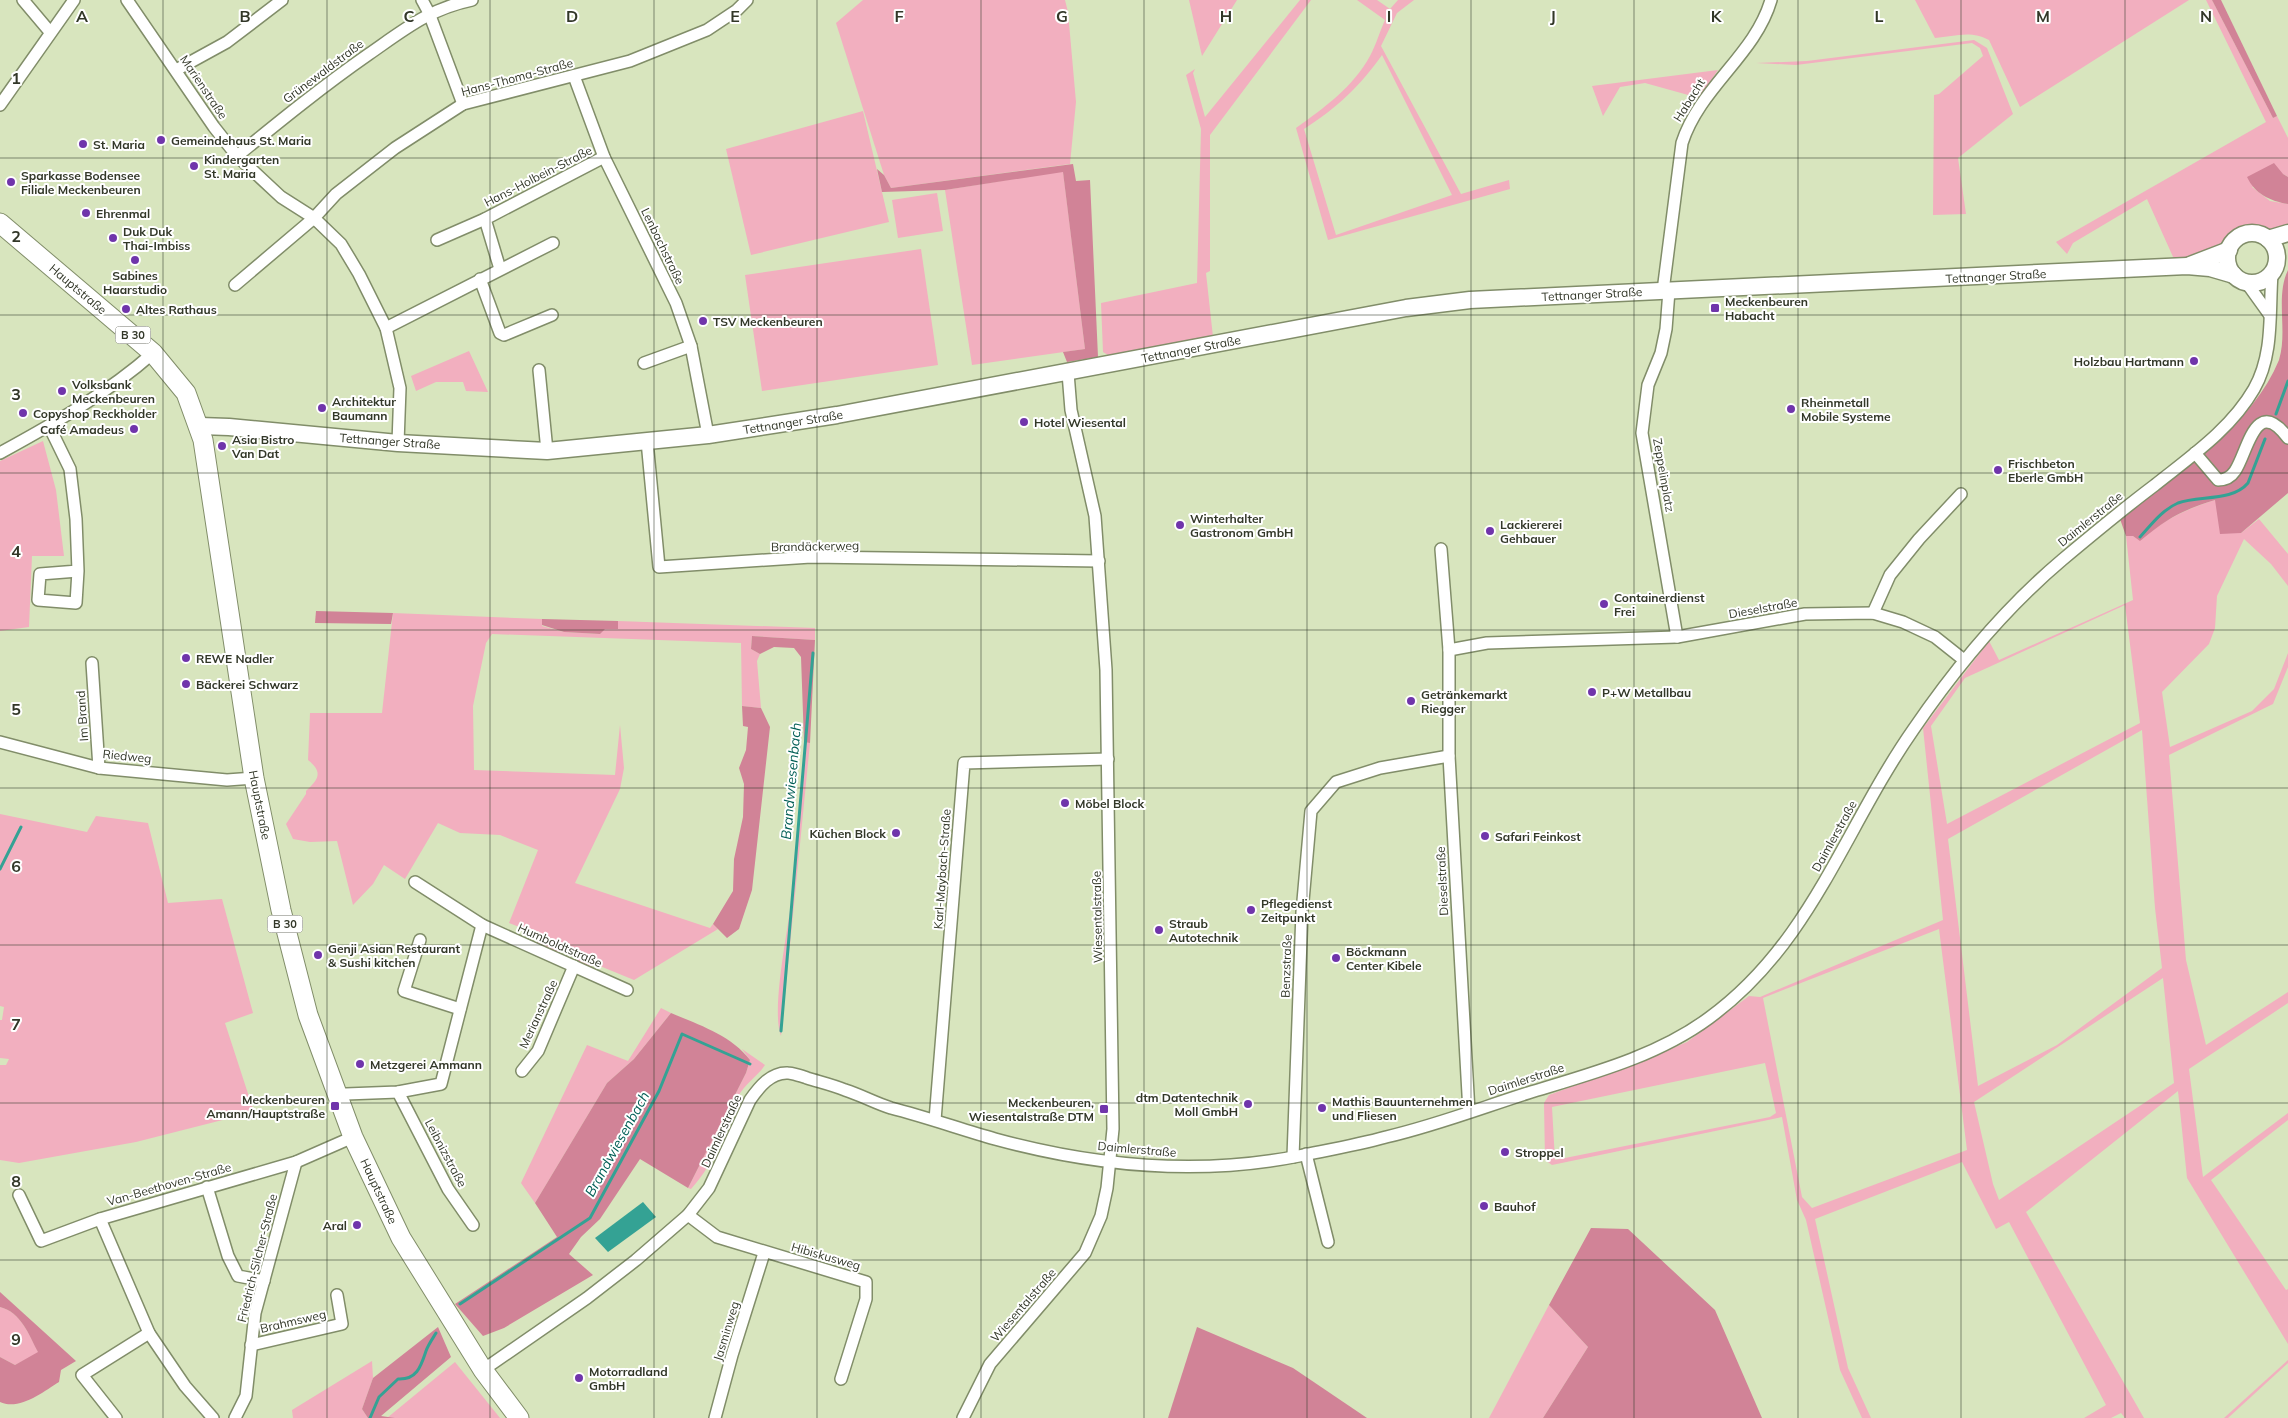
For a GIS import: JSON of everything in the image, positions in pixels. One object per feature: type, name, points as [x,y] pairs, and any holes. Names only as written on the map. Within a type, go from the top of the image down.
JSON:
[{"type":"main road","name":"Hauptstraße","points":[[0,222],[153,353],[186,393],[200,426],[254,778],[281,910],[308,1015],[353,1137],[400,1238],[483,1370],[519,1418]]},
{"type":"main road","points":[[2268,238],[2275,248],[2279,262],[2261,282],[2240,279],[2228,262],[2229,250],[2235,240],[2245,234],[2257,234],[2268,238],[2288,233]]},
{"type":"main road","name":"Tettnanger Straße","points":[[2187,266],[2229,250]]},
{"type":"main road","name":"Tettnanger Straße","points":[[200,426],[398,443],[547,451],[708,435],[837,415],[1406,308],[1498,298],[2187,266],[2210,268],[2240,279]]},
{"type":"street","points":[[23,0],[50,32]]},
{"type":"street","points":[[0,105],[74,0]]},
{"type":"street","name":"Marienstraße","points":[[127,0],[236,156],[281,197],[314,218],[341,244],[359,274],[386,328],[400,388],[398,443]]},
{"type":"street","points":[[176,70],[226,42],[282,0]]},
{"type":"street","points":[[422,0],[429,13],[464,104]]},
{"type":"street","name":"Grünewaldstraße","points":[[236,156],[319,89],[429,13],[448,5],[472,0]]},
{"type":"street","name":"Hans-Thoma-Straße","points":[[314,218],[336,194],[395,148],[464,104],[630,61],[707,30],[737,10],[747,0]]},
{"type":"street","name":"Habacht","points":[[1666,291],[1682,143],[1686,128],[1703,98],[1757,30],[1771,0]]},
{"type":"street","name":"Lenbachstraße","points":[[574,76],[604,157],[676,303],[691,346],[708,435]]},
{"type":"street","name":"Hans-Holbein-Straße","points":[[437,240],[485,219],[604,157]]},
{"type":"street","points":[[234,285],[314,218]]},
{"type":"street","name":"Hans-Holbein-Straße","points":[[485,219],[500,269]]},
{"type":"street","points":[[386,328],[553,243]]},
{"type":"street","name":"Daimlerstraße","points":[[483,1370],[608,1282],[688,1215],[709,1188],[750,1100],[758,1088],[774,1076],[790,1073],[842,1088],[879,1104],[997,1139],[1067,1155],[1110,1161],[1199,1168],[1293,1157],[1388,1137],[1630,1060],[1686,1034],[1730,1003],[1753,982],[1800,924],[1840,856],[1876,786],[1912,731],[1964,660],[1995,623],[2042,577],[2195,453],[2230,421],[2253,391],[2261,374],[2269,343],[2269,314],[2279,262]]},
{"type":"street","points":[[480,279],[500,333],[504,335],[552,314]]},
{"type":"street","points":[[2240,279],[2269,314]]},
{"type":"street","name":"Zeppelinplatz","points":[[1666,291],[1666,329],[1661,353],[1648,385],[1642,433],[1677,637]]},
{"type":"street","points":[[644,363],[691,346]]},
{"type":"street","points":[[0,453],[49,426],[138,367],[153,353]]},
{"type":"street","points":[[539,370],[547,451]]},
{"type":"street","name":"Wiesentalstraße","points":[[963,1418],[990,1364],[1084,1253],[1101,1216],[1110,1161],[1112,1119],[1106,670],[1095,516],[1071,410],[1068,373]]},
{"type":"street","points":[[2195,453],[2218,480],[2225,480],[2234,473],[2251,434],[2258,424],[2274,424],[2288,438]]},
{"type":"street","points":[[49,426],[70,468],[76,519],[78,571]]},
{"type":"street","name":"Brandäckerweg","points":[[648,441],[659,567],[811,557],[1099,561]]},
{"type":"street","points":[[1873,613],[1890,575],[1919,538],[1960,494]]},
{"type":"street","name":"Dieselstraße","points":[[1440,550],[1448,650],[1449,756],[1469,1112]]},
{"type":"street","name":"Dieselstraße","points":[[1448,650],[1487,643],[1677,637],[1805,614],[1873,613],[1903,622],[1935,637],[1964,660]]},
{"type":"street","name":"Im Brand","points":[[92,663],[99,768]]},
{"type":"street","name":"Riedweg","points":[[0,742],[99,768],[227,780],[254,778]]},
{"type":"street","name":"Benzstraße","points":[[1293,1157],[1302,912],[1311,811],[1336,782],[1380,768],[1449,756]]},
{"type":"street","name":"Karl-Maybach-Straße","points":[[935,1120],[940,1080],[964,763],[1108,759]]},
{"type":"street","name":"Humboldtstraße","points":[[414,882],[482,926],[627,990]]},
{"type":"street","points":[[338,1097],[346,1094],[398,1092],[441,1084],[482,926]]},
{"type":"street","points":[[420,940],[404,991],[460,1009]]},
{"type":"street","name":"Merianstraße","points":[[522,1071],[538,1050],[574,966]]},
{"type":"street","name":"Leibnizstraße","points":[[398,1092],[448,1189],[472,1226]]},
{"type":"street","name":"Van-Beethoven-Straße","points":[[19,1195],[41,1241],[100,1219],[207,1186],[296,1162],[353,1137]]},
{"type":"street","points":[[1306,1154],[1328,1242]]},
{"type":"street","name":"Friedrich-Silcher-Straße","points":[[236,1418],[246,1396],[250,1345],[255,1313],[296,1162]]},
{"type":"street","points":[[207,1186],[228,1256],[238,1276],[264,1281]]},
{"type":"street","name":"Hibiskusweg","points":[[688,1215],[718,1238],[866,1282],[866,1299],[841,1379]]},
{"type":"street","points":[[100,1219],[149,1333],[185,1386],[213,1418]]},
{"type":"street","name":"Jasminweg","points":[[715,1418],[732,1355],[764,1253]]},
{"type":"street","name":"Brahmsweg","points":[[250,1345],[342,1324],[337,1294]]},
{"type":"street","points":[[116,1418],[82,1375],[149,1333]]},
{"type":"shaded area","points":[[863,0],[1065,0],[1068,12],[1076,102],[1070,164],[891,188],[884,175],[836,23]]},
{"type":"shaded area","points":[[1189,0],[1237,0],[1202,56]]},
{"type":"shaded area","points":[[1300,0],[1311,0],[1210,135],[1210,271],[1206,273],[1213,337],[1108,355],[1103,352],[1101,303],[1197,283],[1201,129],[1186,75],[1195,69],[1193,73],[1205,117]]},
{"type":"shaded area","points":[[1357,0],[1377,0],[1390,9],[1398,0],[1414,0],[1397,13],[1381,46],[1461,194],[1509,180],[1510,189],[1328,240],[1296,128],[1327,105],[1355,78],[1370,56],[1385,20]],"holes":[[[1382,55],[1452,195],[1336,235],[1304,129],[1347,96]]]},
{"type":"shaded area","points":[[1915,0],[2189,0],[2020,107],[1989,40],[1969,34],[1935,38]]},
{"type":"shaded area","points":[[2206,0],[2212,0],[2273,118],[2277,116],[2288,138],[2288,177],[2283,174],[2252,187],[2270,201],[2288,204],[2288,227],[2271,231],[2253,225],[2241,227],[2215,248],[2193,256],[2174,259],[2147,199],[2073,243],[2067,254],[2056,242],[2266,122]]},
{"type":"shaded area","points":[[2212,0],[2221,0],[2277,116],[2273,118]]},
{"type":"shaded area","points":[[1974,40],[1987,48],[2013,114],[1958,158],[1966,214],[1933,215],[1934,95],[1939,94],[1983,56],[1980,48],[1972,43],[1796,65],[1756,63],[1807,61]]},
{"type":"shaded area","points":[[1718,70],[1699,98],[1645,83],[1620,87],[1603,116],[1592,86]]},
{"type":"shaded area","points":[[863,111],[889,222],[751,255],[726,149]]},
{"type":"shaded area","points":[[2274,163],[2288,177],[2288,204],[2264,196],[2254,188],[2247,177]]},
{"type":"shaded area","points":[[1073,164],[1076,181],[1090,180],[1098,357],[1067,362],[1063,352],[1085,349],[1063,172],[945,190],[882,192],[877,169],[884,175],[891,188]]},
{"type":"shaded area","points":[[1063,171],[1085,349],[972,365],[945,190]]},
{"type":"shaded area","points":[[937,193],[943,231],[898,238],[892,200]]},
{"type":"shaded area","points":[[921,249],[938,365],[762,391],[745,275]]},
{"type":"shaded area","points":[[2288,270],[2288,493],[2241,533],[2220,534],[2215,500],[2175,516],[2140,541],[2133,536],[2126,536],[2120,519],[2188,467],[2231,429],[2266,385],[2279,360],[2282,338],[2282,291]]},
{"type":"shaded area","points":[[469,351],[488,392],[466,391],[463,382],[436,382],[416,391],[411,376]]},
{"type":"shaded area","points":[[43,441],[56,490],[64,556],[32,556],[29,627],[0,631],[0,461]]},
{"type":"shaded area","points":[[2215,500],[2241,533],[2259,519],[2288,554],[2288,586],[2271,564],[2244,539],[2217,596],[2215,628],[2209,644],[2162,692],[2170,747],[2252,711],[2274,689],[2288,653],[2288,667],[2273,704],[2169,755],[2186,960],[2206,1045],[2288,992],[2288,1003],[2189,1069],[2203,1177],[2288,1113],[2288,1120],[2211,1180],[2286,1290],[2288,1289],[2288,1344],[2187,1178],[2178,1091],[2026,1212],[2144,1418],[2125,1418],[2121,1413],[2111,1418],[2084,1418],[2106,1405],[2009,1222],[1996,1229],[1962,1162],[1815,1219],[1848,1368],[1871,1418],[1862,1418],[1840,1370],[1806,1220],[1797,1200],[1782,1117],[1552,1165],[1545,1160],[1544,1103],[1549,1095],[1687,1042],[1749,996],[1760,997],[1943,920],[1923,728],[1989,641],[1999,660],[2133,600],[2126,536],[2133,536],[2140,540],[2167,521]],"holes":[[[2125,605],[2140,723],[1947,824],[1931,726],[1965,678]],[[2142,730],[2155,908],[2162,968],[2057,1045],[1978,1086],[1948,839]],[[1939,929],[1967,1150],[1812,1208],[1802,1197],[1763,998]],[[2163,978],[2174,1083],[1999,1200],[1993,1184],[1974,1102]],[[1765,1063],[1776,1113],[1770,1117],[1555,1160],[1552,1107]]]},
{"type":"shaded area","points":[[316,611],[393,613],[391,624],[315,623]]},
{"type":"shaded area","points":[[393,613],[542,619],[542,626],[564,632],[600,634],[604,629],[618,629],[618,621],[815,628],[815,640],[752,636],[751,649],[760,654],[757,661],[761,708],[742,706],[741,643],[492,634],[486,643],[473,706],[474,770],[615,775],[620,725],[624,768],[620,789],[575,883],[710,928],[713,924],[718,929],[634,980],[595,964],[591,967],[579,963],[573,954],[563,951],[557,953],[537,943],[540,935],[509,923],[538,850],[500,835],[460,833],[438,823],[405,879],[384,865],[373,884],[353,905],[337,841],[310,842],[293,839],[286,824],[306,794],[306,791],[318,776],[316,768],[308,760],[310,713],[382,713]]},
{"type":"shaded area","points":[[542,619],[618,621],[618,629],[605,629],[600,634],[564,632],[542,625]]},
{"type":"shaded area","points":[[752,636],[815,640],[810,743],[804,742],[801,657],[794,648],[774,647],[760,654],[751,649]]},
{"type":"shaded area","points":[[742,706],[761,708],[770,727],[752,890],[739,929],[727,938],[713,924],[733,891],[734,859],[743,817],[744,784],[739,768],[746,750],[748,727],[743,726]]},
{"type":"shaded area","points":[[804,742],[810,743],[781,1036],[778,1023],[779,984],[796,864]]},
{"type":"shaded area","points":[[0,814],[87,832],[96,816],[148,823],[168,903],[222,899],[253,1013],[225,1023],[254,1112],[136,1142],[19,1163],[0,1160],[0,1065],[6,1065],[9,1059],[0,1058],[0,1020],[2,1020],[4,1007],[0,1006]]},
{"type":"shaded area","points":[[661,1008],[671,1013],[634,1059],[607,1083],[535,1203],[521,1183],[587,1045],[628,1061]]},
{"type":"shaded area","points":[[671,1013],[724,1037],[750,1060],[746,1073],[688,1188],[640,1159],[600,1219],[581,1237],[569,1254],[593,1275],[504,1328],[483,1336],[455,1304],[557,1237],[535,1203],[607,1083],[634,1059]]},
{"type":"shaded area","points":[[742,1049],[765,1065],[741,1092],[707,1167],[691,1189],[688,1188],[746,1073],[750,1060]]},
{"type":"shaded area","points":[[1591,1228],[1628,1229],[1715,1310],[1762,1418],[1543,1418],[1588,1347],[1549,1305]]},
{"type":"shaded area","points":[[0,1292],[76,1361],[61,1370],[59,1382],[31,1399],[15,1404],[0,1402],[0,1357],[15,1365],[38,1352],[19,1319],[14,1314],[0,1307]]},
{"type":"shaded area","points":[[1549,1305],[1588,1347],[1543,1418],[1489,1418]]},
{"type":"shaded area","points":[[0,1307],[14,1314],[19,1319],[39,1353],[15,1365],[0,1357]]},
{"type":"shaded area","points":[[438,1327],[451,1357],[381,1416],[395,1418],[368,1418],[362,1409],[373,1378]]},
{"type":"shaded area","points":[[1197,1327],[1293,1368],[1367,1418],[1168,1418]]},
{"type":"shaded area","points":[[2288,1360],[2288,1363],[2228,1418],[2224,1418]]},
{"type":"shaded area","points":[[372,1361],[373,1378],[362,1409],[368,1418],[293,1418],[292,1410]]},
{"type":"shaded area","points":[[455,1362],[500,1418],[387,1418]]},
{"type":"water","points":[[643,1202],[656,1217],[608,1252],[595,1238]]},
{"type":"waterway","points":[[2276,414],[2288,381]]},
{"type":"waterway","points":[[2140,537],[2162,514],[2178,503],[2224,496],[2241,489],[2248,483],[2265,439]]},
{"type":"waterway","name":"Brandwiesenbach","points":[[781,1031],[813,653]]},
{"type":"waterway","points":[[0,869],[21,827]]},
{"type":"waterway","name":"Brandwiesenbach","points":[[460,1304],[590,1218],[659,1091],[682,1034],[750,1064]]},
{"type":"waterway","name":"Brandwiesenbach","points":[[370,1418],[379,1397],[398,1379],[414,1375],[436,1333]]},
{"type":"place","name":"Gemeindehaus St. Maria","points":[[161,140]]},
{"type":"place","name":"St. Maria","points":[[83,144]]},
{"type":"place","name":"Kindergarten St. Maria","points":[[194,166]]},
{"type":"place","name":"Sparkasse Bodensee Filiale Meckenbeuren","points":[[11,182]]},
{"type":"place","name":"Ehrenmal","points":[[86,213]]},
{"type":"place","name":"Duk Duk Thai-Imbiss","points":[[113,238]]},
{"type":"place","name":"Sabines Haarstudio","points":[[135,260]]},
{"type":"place","name":"Meckenbeuren Habacht","points":[[1715,308]]},
{"type":"place","name":"Altes Rathaus","points":[[126,309]]},
{"type":"place","name":"TSV Meckenbeuren","points":[[703,321]]},
{"type":"place","name":"Holzbau Hartmann","points":[[2194,361]]},
{"type":"place","name":"Volksbank Meckenbeuren","points":[[62,391]]},
{"type":"place","name":"Architektur Baumann","points":[[322,408]]},
{"type":"place","name":"Rheinmetall Mobile Systeme","points":[[1791,409]]},
{"type":"place","name":"Copyshop Reckholder","points":[[23,413]]},
{"type":"place","name":"Hotel Wiesental","points":[[1024,422]]},
{"type":"place","name":"Café Amadeus","points":[[134,429]]},
{"type":"place","name":"Asia Bistro Van Dat","points":[[222,446]]},
{"type":"place","name":"Frischbeton Eberle GmbH","points":[[1998,470]]},
{"type":"place","name":"Winterhalter Gastronom GmbH","points":[[1180,525]]},
{"type":"place","name":"Lackiererei Gehbauer","points":[[1490,531]]},
{"type":"place","name":"Containerdienst Frei","points":[[1604,604]]},
{"type":"place","name":"REWE Nadler","points":[[186,658]]},
{"type":"place","name":"Bäckerei Schwarz","points":[[186,684]]},
{"type":"place","name":"P+W Metallbau","points":[[1592,692]]},
{"type":"place","name":"Getränkemarkt Riegger","points":[[1411,701]]},
{"type":"place","name":"Möbel Block","points":[[1065,803]]},
{"type":"place","name":"Küchen Block","points":[[896,833]]},
{"type":"place","name":"Safari Feinkost","points":[[1485,836]]},
{"type":"place","name":"Pflegedienst Zeitpunkt","points":[[1251,910]]},
{"type":"place","name":"Straub Autotechnik","points":[[1159,930]]},
{"type":"place","name":"Genji Asian Restaurant & Sushi kitchen","points":[[318,955]]},
{"type":"place","name":"Böckmann Center Kibele","points":[[1336,958]]},
{"type":"place","name":"Metzgerei Ammann","points":[[360,1064]]},
{"type":"place","name":"dtm Datentechnik Moll GmbH","points":[[1248,1104]]},
{"type":"place","name":"Meckenbeuren Amann/Hauptstraße","points":[[335,1106]]},
{"type":"place","name":"Mathis Bauunternehmen und Fliesen","points":[[1322,1108]]},
{"type":"place","name":"Meckenbeuren, Wiesentalstraße DTM","points":[[1104,1109]]},
{"type":"place","name":"Stroppel","points":[[1505,1152]]},
{"type":"place","name":"Bauhof","points":[[1484,1206]]},
{"type":"place","name":"Aral","points":[[357,1225]]},
{"type":"place","name":"Motorradland GmbH","points":[[579,1378]]}]
